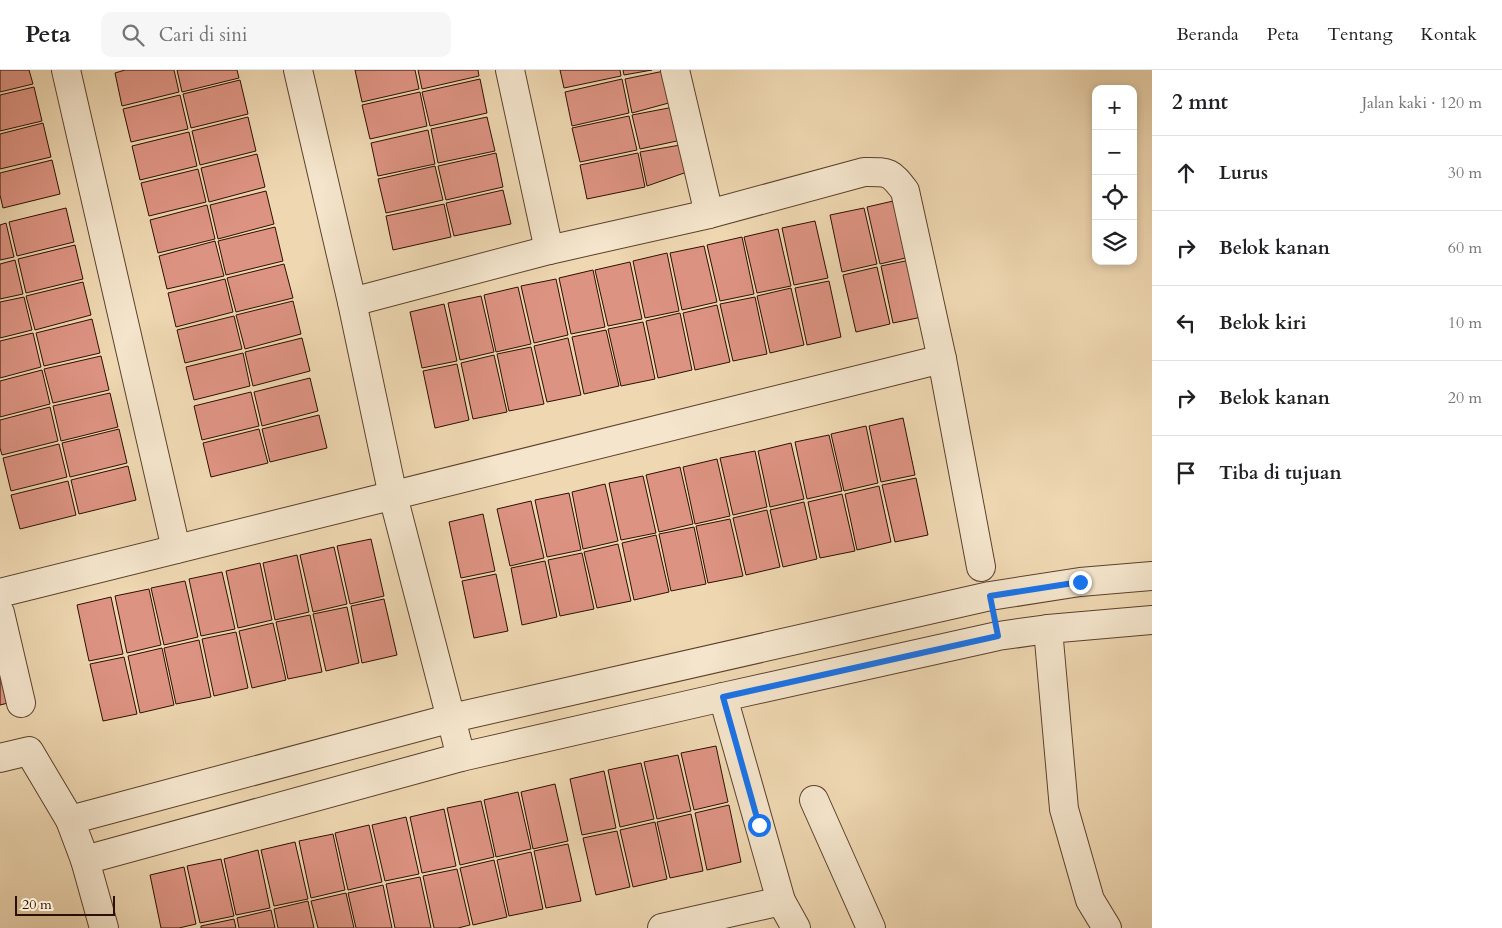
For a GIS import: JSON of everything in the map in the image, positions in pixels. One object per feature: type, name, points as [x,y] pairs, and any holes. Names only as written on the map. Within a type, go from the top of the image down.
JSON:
[{"type":"street","points":[[66,70],[176,549]]},
{"type":"street","points":[[298,70],[352,302],[393,496],[461,757]]},
{"type":"street","points":[[510,70],[549,250]]},
{"type":"street","points":[[675,70],[709,214]]},
{"type":"street","points":[[352,302],[549,250],[709,214],[864,172],[887,172],[895,178],[905,191],[942,359],[981,567]]},
{"type":"street","points":[[0,593],[942,359]]},
{"type":"street","points":[[70,820],[452,718],[990,596],[1080,582],[1152,576]]},
{"type":"street","points":[[990,596],[998,636]]},
{"type":"street","points":[[0,613],[21,703]]},
{"type":"street","points":[[85,860],[461,757],[723,697],[998,636],[1048,629],[1152,620]]},
{"type":"street","points":[[1048,629],[1064,809],[1090,900],[1107,928]]},
{"type":"street","points":[[723,697],[781,901],[796,928]]},
{"type":"street","points":[[0,758],[29,751],[70,820],[85,860],[99,927]]},
{"type":"street","points":[[814,800],[871,928]]},
{"type":"street","points":[[662,928],[781,901]]},
{"type":"building","points":[[0,70],[29,70],[33,84],[0,92]]},
{"type":"building","points":[[125,70],[174,70],[179,92],[122,106],[115,73]]},
{"type":"building","points":[[177,70],[237,70],[239,78],[182,92]]},
{"type":"building","points":[[355,70],[415,70],[419,89],[362,102]]},
{"type":"building","points":[[418,70],[478,70],[479,76],[422,89]]},
{"type":"building","points":[[560,70],[620,70],[621,76],[564,88]]},
{"type":"building","points":[[623,70],[652,70],[624,75]]},
{"type":"building","points":[[669,70],[676,101],[632,113],[625,79]]},
{"type":"building","points":[[480,79],[487,113],[430,126],[422,92]]},
{"type":"building","points":[[622,79],[629,113],[572,126],[565,92]]},
{"type":"building","points":[[240,80],[248,114],[191,128],[183,94]]},
{"type":"building","points":[[34,87],[42,121],[0,131],[0,95]]},
{"type":"building","points":[[420,92],[427,126],[370,139],[362,105]]},
{"type":"building","points":[[180,95],[188,129],[131,142],[123,109]]},
{"type":"building","points":[[679,106],[686,139],[640,149],[632,115]]},
{"type":"building","points":[[629,116],[637,150],[580,162],[572,128]]},
{"type":"building","points":[[248,117],[256,151],[200,165],[192,131]]},
{"type":"building","points":[[487,117],[495,151],[438,163],[431,129]]},
{"type":"building","points":[[43,123],[51,157],[0,169],[0,134]]},
{"type":"building","points":[[428,130],[435,164],[378,176],[371,143]]},
{"type":"building","points":[[189,132],[197,166],[140,180],[132,146]]},
{"type":"building","points":[[686,144],[687,172],[647,186],[640,152]]},
{"type":"building","points":[[496,153],[503,187],[446,200],[438,166]]},
{"type":"building","points":[[638,153],[645,187],[587,199],[580,165]]},
{"type":"building","points":[[257,154],[265,187],[209,202],[201,168]]},
{"type":"building","points":[[52,160],[60,194],[3,208],[0,195],[0,173]]},
{"type":"building","points":[[435,166],[443,200],[386,213],[378,179]]},
{"type":"building","points":[[198,169],[206,202],[149,216],[141,183]]},
{"type":"building","points":[[503,190],[511,224],[454,236],[446,203]]},
{"type":"building","points":[[266,191],[274,224],[218,239],[210,205]]},
{"type":"building","points":[[902,199],[914,256],[880,264],[867,207]]},
{"type":"building","points":[[444,204],[451,237],[393,250],[386,216]]},
{"type":"building","points":[[207,205],[215,239],[158,253],[150,220]]},
{"type":"building","points":[[66,208],[74,242],[17,256],[9,222]]},
{"type":"building","points":[[864,208],[877,264],[842,272],[830,215]]},
{"type":"building","points":[[815,221],[828,278],[794,285],[782,228]]},
{"type":"building","points":[[6,223],[14,257],[0,260],[0,225]]},
{"type":"building","points":[[275,227],[283,261],[226,275],[218,241]]},
{"type":"building","points":[[778,229],[791,286],[757,293],[744,237]]},
{"type":"building","points":[[742,237],[754,294],[720,301],[707,245]]},
{"type":"building","points":[[215,241],[224,276],[167,289],[159,256]]},
{"type":"building","points":[[75,245],[83,279],[26,293],[18,259]]},
{"type":"building","points":[[704,246],[717,302],[682,310],[670,253]]},
{"type":"building","points":[[667,253],[679,311],[645,318],[633,261]]},
{"type":"building","points":[[915,259],[927,316],[893,323],[881,266]]},
{"type":"building","points":[[15,260],[23,294],[0,299],[0,264]]},
{"type":"building","points":[[630,262],[642,319],[608,326],[595,270]]},
{"type":"building","points":[[284,264],[293,298],[236,312],[227,278]]},
{"type":"building","points":[[877,267],[890,324],[856,332],[843,275]]},
{"type":"building","points":[[593,270],[605,327],[571,334],[559,278]]},
{"type":"building","points":[[225,279],[233,312],[176,327],[168,293]]},
{"type":"building","points":[[556,279],[568,335],[534,343],[521,286]]},
{"type":"building","points":[[829,281],[841,337],[807,345],[795,288]]},
{"type":"building","points":[[83,282],[91,315],[35,330],[26,296]]},
{"type":"building","points":[[518,287],[531,344],[496,352],[484,295]]},
{"type":"building","points":[[791,288],[804,345],[770,353],[757,296]]},
{"type":"building","points":[[481,296],[494,352],[460,360],[448,303]]},
{"type":"building","points":[[24,297],[32,330],[0,338],[0,302]]},
{"type":"building","points":[[755,297],[767,354],[733,361],[720,304]]},
{"type":"building","points":[[293,301],[301,334],[245,349],[236,315]]},
{"type":"building","points":[[444,304],[457,361],[422,368],[410,312]]},
{"type":"building","points":[[717,305],[730,362],[695,370],[683,313]]},
{"type":"building","points":[[680,313],[692,370],[658,378],[646,321]]},
{"type":"building","points":[[234,316],[242,349],[185,363],[177,330]]},
{"type":"building","points":[[92,319],[100,353],[44,366],[36,333]]},
{"type":"building","points":[[643,322],[655,379],[621,386],[608,329]]},
{"type":"building","points":[[606,330],[619,386],[584,394],[572,337]]},
{"type":"building","points":[[33,333],[41,367],[0,378],[0,341]]},
{"type":"building","points":[[302,338],[310,371],[253,386],[245,352]]},
{"type":"building","points":[[568,338],[581,395],[547,402],[534,346]]},
{"type":"building","points":[[531,347],[544,404],[509,411],[497,354]]},
{"type":"building","points":[[243,353],[250,386],[194,400],[186,367]]},
{"type":"building","points":[[494,355],[507,412],[473,419],[461,363]]},
{"type":"building","points":[[101,356],[109,390],[53,403],[44,369]]},
{"type":"building","points":[[457,364],[469,420],[435,428],[423,371]]},
{"type":"building","points":[[42,370],[50,404],[0,417],[0,381]]},
{"type":"building","points":[[310,378],[318,411],[262,426],[254,392]]},
{"type":"building","points":[[251,392],[259,426],[202,440],[194,406]]},
{"type":"building","points":[[110,393],[118,427],[61,441],[53,406]]},
{"type":"building","points":[[50,407],[58,441],[2,455],[0,448],[0,420]]},
{"type":"building","points":[[319,415],[327,448],[270,462],[262,429]]},
{"type":"building","points":[[903,418],[915,475],[881,482],[869,426]]},
{"type":"building","points":[[866,426],[878,483],[844,491],[831,434]]},
{"type":"building","points":[[119,429],[127,463],[70,477],[62,443]]},
{"type":"building","points":[[259,429],[268,463],[211,477],[203,443]]},
{"type":"building","points":[[829,435],[842,491],[807,499],[795,442]]},
{"type":"building","points":[[791,443],[804,499],[770,507],[758,451]]},
{"type":"building","points":[[59,444],[67,477],[11,491],[3,458]]},
{"type":"building","points":[[755,451],[767,507],[733,515],[720,458]]},
{"type":"building","points":[[717,459],[730,516],[695,524],[683,467]]},
{"type":"building","points":[[128,466],[136,500],[79,514],[71,480]]},
{"type":"building","points":[[680,467],[693,524],[659,532],[646,475]]},
{"type":"building","points":[[643,476],[656,533],[621,540],[609,483]]},
{"type":"building","points":[[916,478],[928,535],[895,542],[882,485]]},
{"type":"building","points":[[68,481],[76,515],[20,529],[11,495]]},
{"type":"building","points":[[605,484],[618,541],[583,549],[572,492]]},
{"type":"building","points":[[879,486],[891,542],[857,550],[845,494]]},
{"type":"building","points":[[569,493],[581,550],[547,557],[535,500]]},
{"type":"building","points":[[842,494],[855,551],[820,558],[808,502]]},
{"type":"building","points":[[531,501],[544,558],[510,566],[497,509]]},
{"type":"building","points":[[804,502],[817,559],[783,567],[770,510]]},
{"type":"building","points":[[767,510],[780,567],[746,575],[733,518]]},
{"type":"building","points":[[483,514],[495,571],[461,578],[449,522]]},
{"type":"building","points":[[730,519],[743,576],[708,583],[696,526]]},
{"type":"building","points":[[694,527],[706,584],[671,591],[659,534]]},
{"type":"building","points":[[656,535],[669,592],[634,600],[622,543]]},
{"type":"building","points":[[371,539],[384,596],[350,604],[337,546]]},
{"type":"building","points":[[618,544],[631,601],[597,608],[584,552]]},
{"type":"building","points":[[334,547],[347,604],[313,612],[300,555]]},
{"type":"building","points":[[582,553],[594,609],[560,616],[548,560]]},
{"type":"building","points":[[297,555],[309,612],[275,620],[263,563]]},
{"type":"building","points":[[545,561],[557,617],[522,625],[511,568]]},
{"type":"building","points":[[260,563],[272,620],[238,628],[226,571]]},
{"type":"building","points":[[222,572],[235,629],[201,636],[189,579]]},
{"type":"building","points":[[496,574],[508,631],[474,638],[462,581]]},
{"type":"building","points":[[185,581],[198,637],[164,645],[151,588]]},
{"type":"building","points":[[149,589],[161,645],[127,653],[115,596]]},
{"type":"building","points":[[111,597],[123,654],[89,661],[77,605]]},
{"type":"building","points":[[384,599],[397,655],[362,663],[351,606]]},
{"type":"building","points":[[347,607],[359,663],[326,671],[313,614]]},
{"type":"building","points":[[310,615],[322,672],[288,679],[276,622]]},
{"type":"building","points":[[273,623],[286,680],[252,688],[239,631]]},
{"type":"building","points":[[236,632],[248,688],[214,696],[202,639]]},
{"type":"building","points":[[199,640],[211,697],[176,704],[164,648]]},
{"type":"building","points":[[162,648],[174,705],[140,713],[128,656]]},
{"type":"building","points":[[124,657],[137,714],[103,721],[90,664]]},
{"type":"building","points":[[0,669],[8,703],[0,705]]},
{"type":"building","points":[[716,746],[728,802],[694,810],[681,753]]},
{"type":"building","points":[[678,755],[691,811],[657,819],[644,762]]},
{"type":"building","points":[[641,763],[654,819],[620,827],[608,770]]},
{"type":"building","points":[[604,771],[616,828],[582,835],[570,779]]},
{"type":"building","points":[[555,784],[568,841],[533,849],[521,792]]},
{"type":"building","points":[[518,792],[531,849],[496,857],[484,800]]},
{"type":"building","points":[[481,801],[494,857],[460,865],[447,808]]},
{"type":"building","points":[[729,805],[741,862],[707,870],[695,813]]},
{"type":"building","points":[[444,809],[456,866],[422,873],[410,817]]},
{"type":"building","points":[[691,814],[703,871],[670,878],[657,822]]},
{"type":"building","points":[[406,817],[419,874],[385,881],[372,825]]},
{"type":"building","points":[[655,822],[667,879],[633,887],[620,830]]},
{"type":"building","points":[[369,825],[382,882],[348,890],[335,833]]},
{"type":"building","points":[[617,831],[630,887],[596,895],[583,838]]},
{"type":"building","points":[[333,834],[345,890],[311,898],[299,841]]},
{"type":"building","points":[[295,842],[308,899],[274,906],[261,850]]},
{"type":"building","points":[[568,844],[581,901],[546,908],[534,851]]},
{"type":"building","points":[[258,850],[270,908],[236,915],[224,859]]},
{"type":"building","points":[[531,852],[543,909],[509,916],[497,860]]},
{"type":"building","points":[[221,859],[234,916],[200,923],[187,866]]},
{"type":"building","points":[[494,860],[507,917],[473,925],[460,868]]},
{"type":"building","points":[[184,867],[196,924],[179,928],[161,928],[150,875]]},
{"type":"building","points":[[457,869],[470,925],[458,928],[434,928],[423,876]]},
{"type":"building","points":[[420,877],[431,928],[395,928],[386,884]]},
{"type":"building","points":[[383,885],[392,928],[356,928],[348,893]]},
{"type":"building","points":[[346,893],[354,928],[318,928],[311,901]]},
{"type":"building","points":[[308,901],[314,928],[278,928],[274,909]]},
{"type":"building","points":[[271,910],[275,928],[239,928],[237,918]]},
{"type":"building","points":[[234,919],[236,928],[201,928],[201,926]]},
{"type":"route","points":[[759,825],[723,697],[998,636],[990,596],[1080,582]]}]
